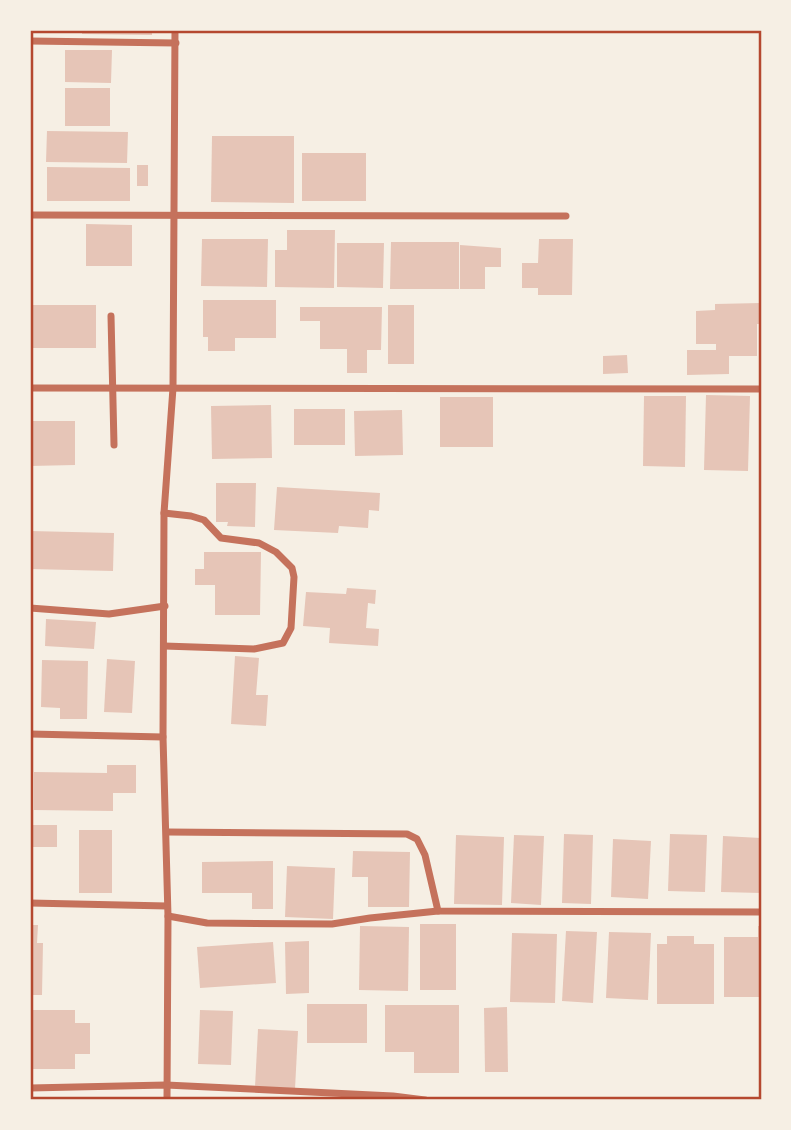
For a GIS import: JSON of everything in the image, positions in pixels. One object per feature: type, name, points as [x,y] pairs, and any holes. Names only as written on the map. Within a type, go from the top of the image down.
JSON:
[{"type":"street","points":[[167,1100],[168,916],[163,737],[164,513],[173,388],[175,30]]},
{"type":"street","points":[[30,41],[176,43]]},
{"type":"street","points":[[30,215],[566,216]]},
{"type":"street","points":[[111,316],[114,445]]},
{"type":"street","points":[[30,388],[761,389]]},
{"type":"street","points":[[164,513],[204,520],[221,538],[259,543],[286,561],[292,568],[294,577],[291,628],[283,643],[254,649],[164,646]]},
{"type":"street","points":[[30,608],[109,614],[165,606]]},
{"type":"street","points":[[30,734],[163,737]]},
{"type":"street","points":[[167,832],[407,834],[417,839],[425,855],[438,911]]},
{"type":"street","points":[[30,903],[167,906]]},
{"type":"street","points":[[168,916],[207,923],[332,924],[438,911],[761,912]]},
{"type":"street","points":[[30,1088],[166,1085],[393,1096],[425,1100]]},
{"type":"building","points":[[82,30],[152,30],[152,35],[82,34]]},
{"type":"building","points":[[65,50],[112,50],[111,83],[65,82]]},
{"type":"building","points":[[65,88],[110,88],[110,126],[65,126]]},
{"type":"building","points":[[47,131],[128,132],[127,163],[46,162]]},
{"type":"building","points":[[212,136],[294,136],[294,203],[211,202]]},
{"type":"building","points":[[302,153],[366,153],[366,201],[302,201]]},
{"type":"building","points":[[137,165],[148,165],[148,186],[137,186]]},
{"type":"building","points":[[47,167],[130,168],[130,201],[47,201]]},
{"type":"building","points":[[86,224],[132,225],[132,266],[86,266]]},
{"type":"building","points":[[287,230],[335,230],[334,288],[275,287],[275,250],[287,250]]},
{"type":"building","points":[[202,239],[268,239],[267,287],[201,286]]},
{"type":"building","points":[[539,239],[573,239],[572,295],[538,295],[538,288],[522,288],[522,263],[538,263]]},
{"type":"building","points":[[391,242],[459,242],[459,289],[390,289]]},
{"type":"building","points":[[337,243],[384,243],[383,288],[337,287]]},
{"type":"building","points":[[460,245],[501,248],[501,267],[485,267],[485,289],[460,289]]},
{"type":"building","points":[[203,300],[276,300],[276,338],[235,338],[235,351],[208,351],[208,337],[203,337]]},
{"type":"building","points":[[761,303],[761,324],[757,324],[757,356],[729,356],[729,374],[687,375],[687,350],[716,350],[716,344],[696,344],[696,311],[715,310],[715,304]]},
{"type":"building","points":[[30,305],[96,305],[96,348],[30,348]]},
{"type":"building","points":[[388,305],[414,305],[414,364],[388,364]]},
{"type":"building","points":[[300,307],[382,307],[381,350],[367,350],[367,373],[347,373],[347,349],[320,349],[320,321],[300,321]]},
{"type":"building","points":[[627,355],[628,373],[603,374],[603,356]]},
{"type":"building","points":[[706,395],[750,396],[748,471],[704,470]]},
{"type":"building","points":[[644,396],[686,396],[685,467],[643,466]]},
{"type":"building","points":[[440,397],[493,397],[493,447],[440,447]]},
{"type":"building","points":[[271,405],[272,458],[212,459],[211,406]]},
{"type":"building","points":[[294,409],[345,409],[345,445],[294,445]]},
{"type":"building","points":[[402,410],[403,455],[355,456],[354,411]]},
{"type":"building","points":[[30,421],[75,421],[75,465],[30,466]]},
{"type":"building","points":[[216,483],[256,483],[255,527],[227,526],[228,522],[216,522]]},
{"type":"building","points":[[277,487],[380,493],[379,511],[369,510],[368,528],[339,526],[338,533],[274,530]]},
{"type":"building","points":[[30,531],[114,533],[113,571],[30,569]]},
{"type":"building","points":[[204,552],[261,552],[260,615],[215,615],[215,585],[195,585],[195,569],[204,569]]},
{"type":"building","points":[[347,588],[376,590],[375,604],[368,603],[366,628],[379,629],[378,646],[329,643],[330,628],[303,626],[306,592],[346,594]]},
{"type":"building","points":[[46,619],[96,622],[94,649],[45,646]]},
{"type":"building","points":[[235,656],[259,658],[256,695],[268,695],[266,726],[231,724]]},
{"type":"building","points":[[107,659],[135,661],[132,713],[104,712]]},
{"type":"building","points":[[42,660],[88,661],[87,719],[60,719],[60,708],[41,707]]},
{"type":"building","points":[[107,765],[136,765],[136,793],[113,793],[113,811],[34,810],[34,772],[107,773]]},
{"type":"building","points":[[30,825],[57,825],[57,847],[30,847]]},
{"type":"building","points":[[79,830],[112,830],[112,893],[79,893]]},
{"type":"building","points":[[564,834],[593,835],[591,904],[562,903]]},
{"type":"building","points":[[670,834],[707,835],[705,892],[668,891]]},
{"type":"building","points":[[456,835],[504,837],[502,905],[454,904]]},
{"type":"building","points":[[514,835],[544,836],[541,905],[511,903]]},
{"type":"building","points":[[723,836],[761,838],[761,893],[721,892]]},
{"type":"building","points":[[613,839],[651,841],[648,899],[611,897]]},
{"type":"building","points":[[353,851],[410,852],[409,907],[368,907],[368,877],[352,877]]},
{"type":"building","points":[[273,861],[273,909],[252,909],[252,893],[202,893],[202,862]]},
{"type":"building","points":[[287,866],[335,868],[333,919],[285,917]]},
{"type":"building","points":[[420,924],[456,924],[456,990],[420,990]]},
{"type":"building","points":[[30,925],[38,925],[37,943],[43,943],[42,995],[30,995]]},
{"type":"building","points":[[360,926],[409,927],[408,991],[359,990]]},
{"type":"building","points":[[758,926],[761,926],[759,997],[724,997],[724,937],[758,937]]},
{"type":"building","points":[[566,931],[597,932],[593,1003],[562,1001]]},
{"type":"building","points":[[609,932],[651,933],[648,1000],[606,998]]},
{"type":"building","points":[[512,933],[557,934],[555,1003],[510,1002]]},
{"type":"building","points":[[667,936],[694,936],[694,944],[714,944],[714,1004],[657,1004],[657,944],[667,944]]},
{"type":"building","points":[[309,941],[309,993],[286,994],[285,942]]},
{"type":"building","points":[[273,942],[276,983],[200,988],[197,947]]},
{"type":"building","points":[[307,1004],[367,1004],[367,1043],[307,1043]]},
{"type":"building","points":[[385,1005],[459,1005],[459,1073],[414,1073],[414,1052],[385,1052]]},
{"type":"building","points":[[507,1007],[508,1072],[485,1072],[484,1008]]},
{"type":"building","points":[[30,1010],[75,1010],[75,1023],[90,1023],[90,1054],[75,1054],[75,1069],[30,1069]]},
{"type":"building","points":[[200,1010],[233,1011],[231,1065],[198,1064]]},
{"type":"building","points":[[258,1029],[298,1031],[295,1089],[255,1087]]}]
